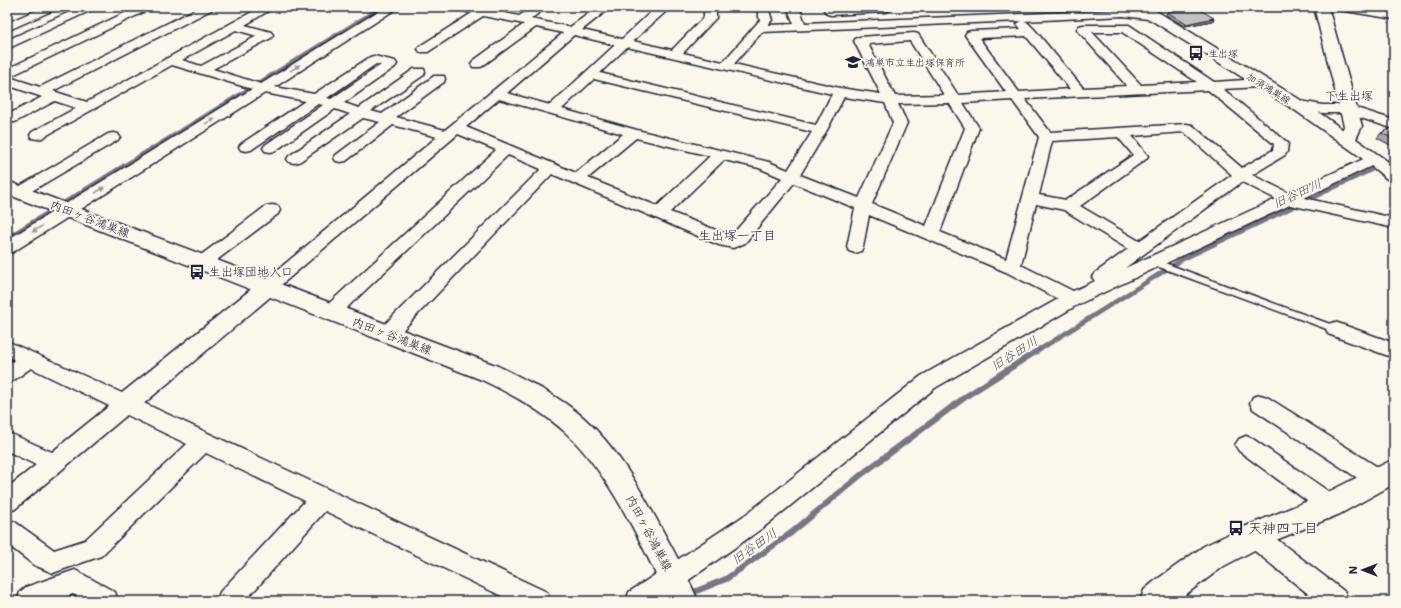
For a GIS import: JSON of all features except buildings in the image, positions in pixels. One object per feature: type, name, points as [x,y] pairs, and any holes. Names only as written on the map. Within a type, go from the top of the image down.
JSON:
[{"type":"main road","name":"加須鴻巣線","points":[[1140,7],[1348,139],[1394,175]]},
{"type":"main road","points":[[1321,7],[1347,109],[1353,126],[1348,139]]},
{"type":"main road","name":"内田ヶ谷鴻巣線","points":[[14,190],[490,373],[529,393],[562,415],[582,433],[604,458],[624,486],[673,578],[683,601]]},
{"type":"main road","points":[[126,404],[268,287]]},
{"type":"main road","points":[[1155,601],[1167,590],[1214,556],[1254,536],[1330,505],[1386,475]]},
{"type":"street","points":[[7,27],[52,7]]},
{"type":"street","points":[[7,45],[90,7]]},
{"type":"street","points":[[7,74],[146,7]]},
{"type":"street","points":[[10,120],[47,94],[209,7]]},
{"type":"street","points":[[241,7],[265,9]]},
{"type":"street","points":[[361,14],[372,7]]},
{"type":"street","points":[[7,248],[393,7]]},
{"type":"street","points":[[458,7],[484,9],[528,22],[623,42],[840,92],[890,100],[954,99],[1260,83]]},
{"type":"street","points":[[477,64],[528,22],[540,7]]},
{"type":"street","points":[[268,287],[451,131],[572,31],[605,7]]},
{"type":"street","points":[[553,110],[623,42],[658,11],[665,7]]},
{"type":"street","points":[[675,54],[710,18],[710,7]]},
{"type":"street","points":[[726,66],[766,20],[762,7]]},
{"type":"street","points":[[793,7],[801,27]]},
{"type":"street","points":[[828,7],[831,12],[884,8],[893,23]]},
{"type":"street","points":[[1340,7],[1394,16]]},
{"type":"street","points":[[37,135],[265,9]]},
{"type":"street","points":[[424,49],[484,9]]},
{"type":"street","points":[[757,29],[1123,13],[1156,17]]},
{"type":"street","points":[[1017,17],[1079,92]]},
{"type":"street","points":[[203,70],[267,35],[234,26]]},
{"type":"street","points":[[1073,299],[1241,175],[1280,152],[1281,143],[1210,85],[1125,28],[1083,29],[1137,89]]},
{"type":"street","points":[[1030,32],[971,35],[1046,137]]},
{"type":"street","points":[[855,247],[862,206],[900,123],[860,41],[914,38],[972,128],[931,234]]},
{"type":"street","points":[[246,147],[374,60],[391,64],[270,148]]},
{"type":"street","points":[[171,61],[262,88],[334,103],[361,113],[388,120],[451,131],[506,149],[725,241],[733,242],[739,240],[792,176],[820,130],[840,92]]},
{"type":"street","points":[[294,159],[419,72]]},
{"type":"street","points":[[590,74],[820,130]]},
{"type":"street","points":[[341,158],[439,79]]},
{"type":"street","points":[[7,81],[88,107]]},
{"type":"street","points":[[7,94],[23,86]]},
{"type":"street","points":[[496,94],[633,133],[764,165],[1012,268],[1073,299]]},
{"type":"street","points":[[1295,104],[1322,109],[1347,109],[1394,125]]},
{"type":"street","points":[[1046,137],[1187,128],[1241,175],[1289,200],[1394,223]]},
{"type":"street","points":[[1069,206],[1141,156],[1122,132]]},
{"type":"street","points":[[578,179],[633,133]]},
{"type":"street","points":[[14,190],[113,137]]},
{"type":"street","points":[[1012,268],[1046,137]]},
{"type":"street","points":[[330,312],[506,149]]},
{"type":"street","points":[[659,213],[721,154]]},
{"type":"street","points":[[638,601],[756,520],[928,382],[1073,299],[1375,159]]},
{"type":"street","points":[[387,334],[550,168]]},
{"type":"street","points":[[1030,198],[1069,206],[1140,249]]},
{"type":"street","points":[[203,262],[272,210]]},
{"type":"street","points":[[1335,329],[1394,351]]},
{"type":"street","points":[[7,348],[538,601]]},
{"type":"street","points":[[7,375],[30,359]]},
{"type":"street","points":[[1260,403],[1386,475]]},
{"type":"street","points":[[7,502],[126,404]]},
{"type":"street","points":[[7,441],[54,463]]},
{"type":"street","points":[[7,530],[42,557],[53,562],[93,548],[204,441]]},
{"type":"street","points":[[1246,445],[1330,505]]},
{"type":"street","points":[[229,601],[322,498]]},
{"type":"street","points":[[1254,536],[1336,601]]},
{"type":"street","points":[[29,601],[35,596],[75,582],[106,601]]},
{"type":"lane","points":[[1154,262],[1335,329]]},
{"type":"waterway","points":[[146,152],[381,7]]},
{"type":"waterway","points":[[7,238],[148,151]]},
{"type":"waterway","name":"旧谷田川","points":[[1039,350],[1183,259],[1394,159]]},
{"type":"waterway","name":"旧谷田川","points":[[689,594],[726,579],[791,533],[862,474],[968,395],[1040,349]]},
{"type":"place","name":"生出塚","points":[[1196,53]]},
{"type":"place","name":"鴻巣市立生出塚保育所","points":[[853,62]]},
{"type":"place","name":"生出塚団地入口","points":[[197,272]]},
{"type":"place","name":"天神四丁目","points":[[1236,528]]},
{"type":"district","name":"下生出塚","points":[[1349,96]]},
{"type":"district","name":"生出塚一丁目","points":[[737,235]]}]
